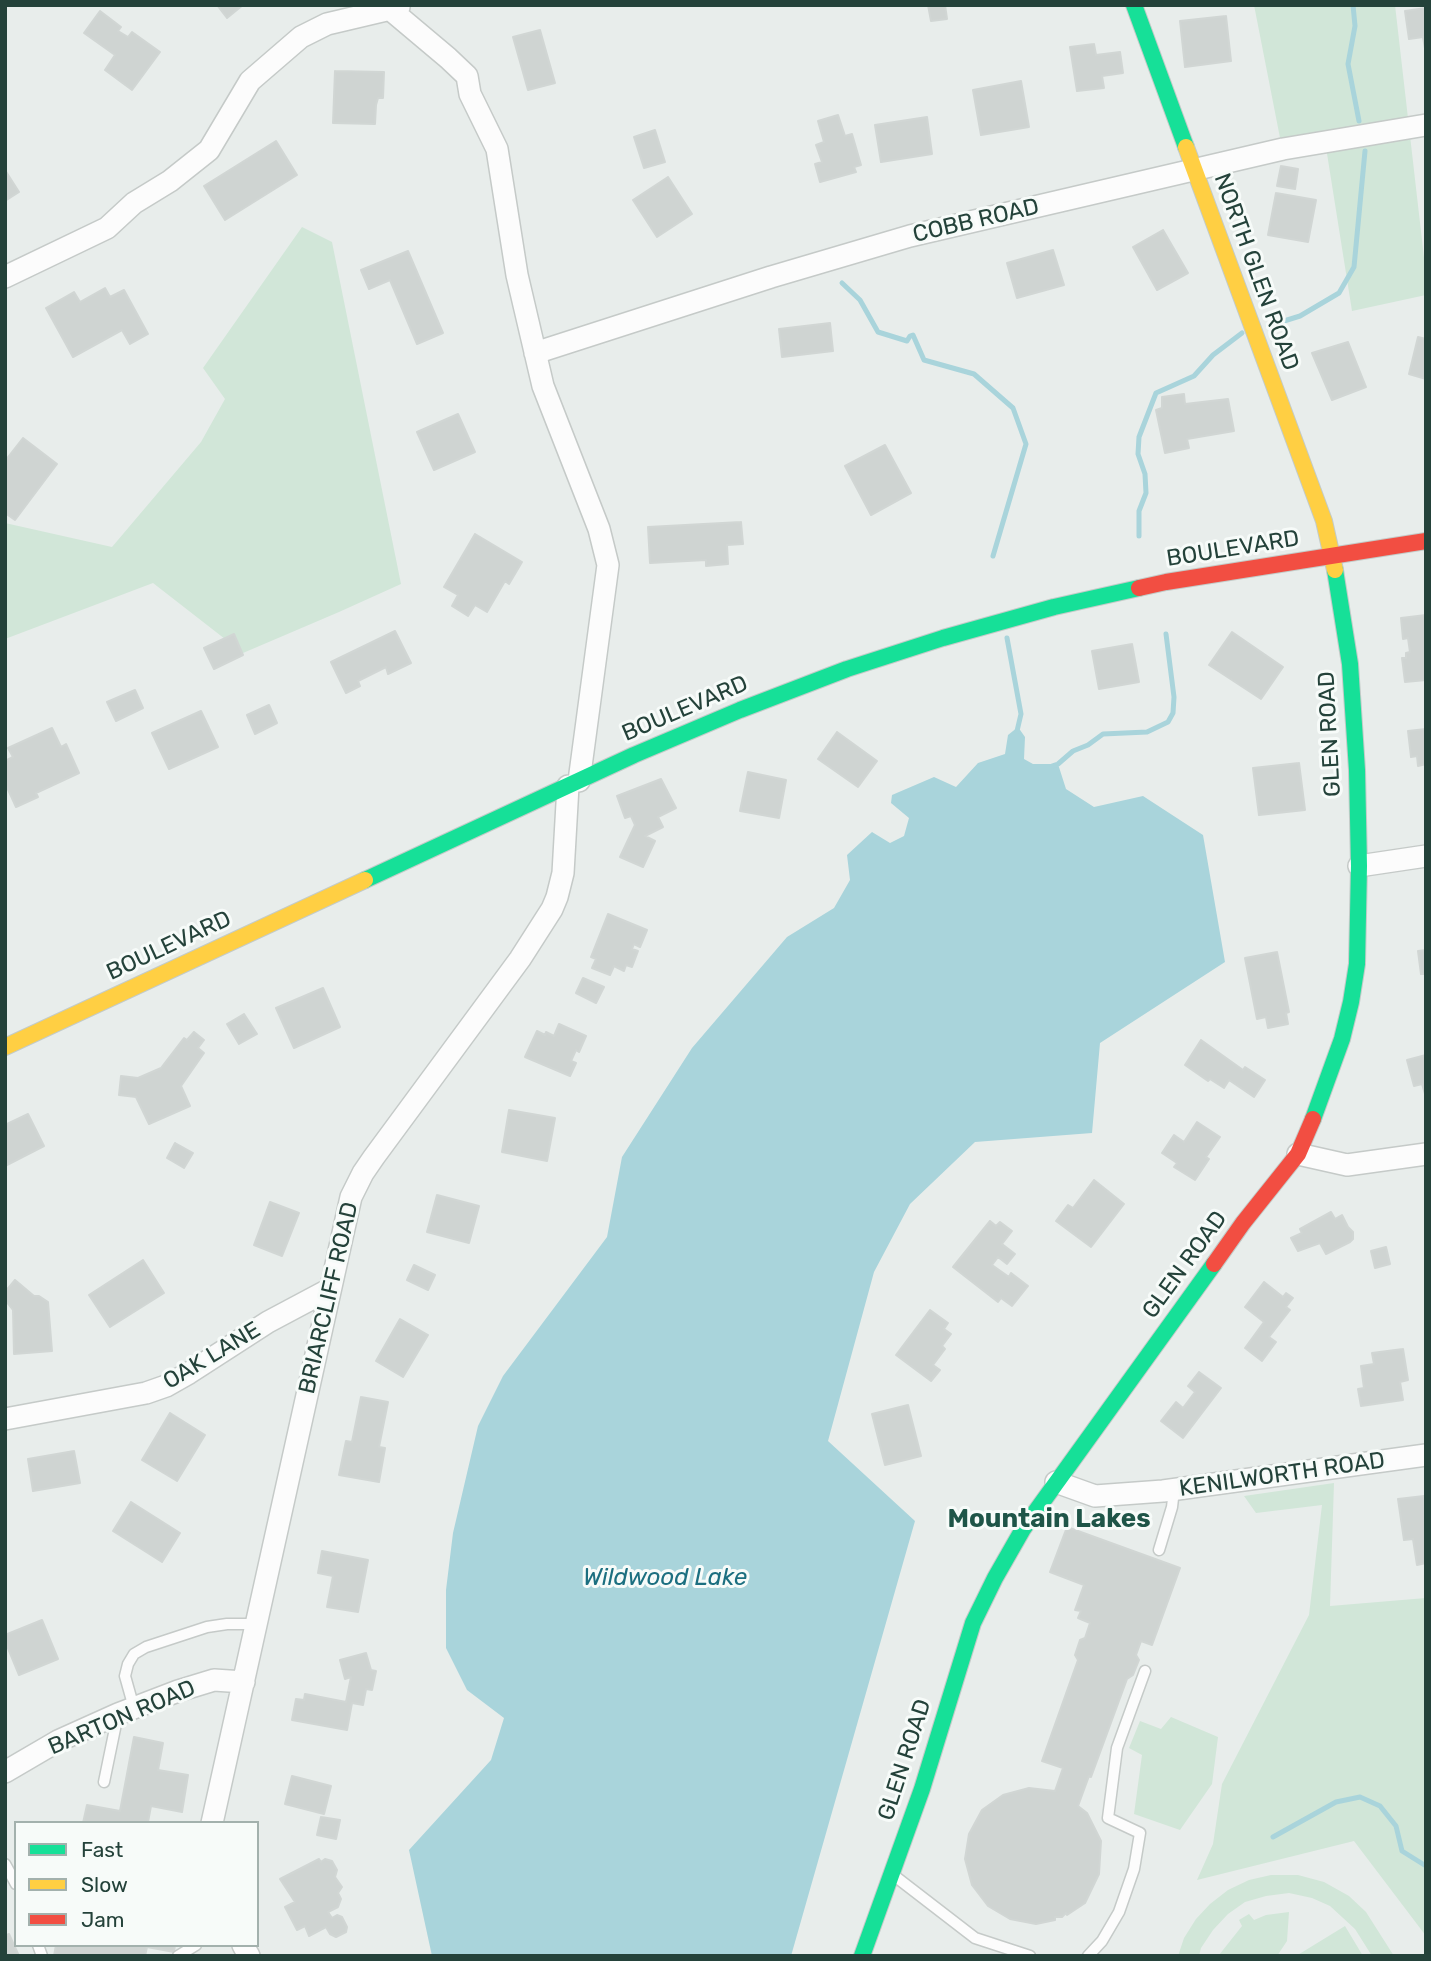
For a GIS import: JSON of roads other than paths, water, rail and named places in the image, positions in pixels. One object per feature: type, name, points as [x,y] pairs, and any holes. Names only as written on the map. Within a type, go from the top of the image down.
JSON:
[{"type":"street","name":"NORTH GLEN ROAD","points":[[1134,5],[1324,521],[1330,556]]},
{"type":"street","points":[[5,277],[107,228],[134,203],[170,181],[209,150],[250,81],[301,37],[327,24],[393,6]]},
{"type":"street","name":"BRIARCLIFF ROAD","points":[[212,1821],[351,1198],[363,1173],[520,959],[557,897],[563,873],[573,784],[608,565],[600,529],[543,386],[517,275],[497,149],[470,94],[467,76],[393,6]]},
{"type":"street","name":"COBB ROAD","points":[[535,353],[771,277],[910,236],[1283,149],[1426,125]]},
{"type":"street","name":"BOULEVARD","points":[[5,1047],[573,784],[740,710],[847,670],[943,638],[1054,607],[1166,582],[1426,541]]},
{"type":"street","name":"GLEN ROAD","points":[[862,1956],[922,1789],[973,1623],[995,1578],[1023,1529],[1056,1482],[1243,1223],[1298,1154],[1321,1100],[1342,1039],[1351,1002],[1359,943],[1357,770],[1350,664],[1336,576],[1330,556]]},
{"type":"street","points":[[1359,866],[1426,856]]},
{"type":"street","points":[[1298,1154],[1347,1166],[1426,1154]]},
{"type":"street","name":"OAK LANE","points":[[5,1419],[146,1393],[166,1386],[268,1322],[330,1289]]},
{"type":"street","name":"KENILWORTH ROAD","points":[[1056,1482],[1096,1496],[1174,1490],[1426,1455]]},
{"type":"street","name":"BARTON ROAD","points":[[5,1772],[58,1741],[178,1691],[214,1680],[244,1682]]},
{"type":"lane","points":[[1159,1550],[1172,1507],[1174,1490]]},
{"type":"lane","points":[[104,1782],[126,1711],[125,1676],[134,1654],[146,1647],[207,1627],[257,1624]]},
{"type":"lane","points":[[1088,1956],[1102,1941],[1119,1912],[1134,1869],[1140,1833],[1108,1818],[1117,1748],[1144,1671]]},
{"type":"lane","points":[[5,1864],[14,1880]]},
{"type":"lane","points":[[892,1874],[975,1938],[1030,1956]]},
{"type":"water","name":"Wildwood Lake","points":[[1018,727],[1025,737],[1024,759],[1033,764],[1058,764],[1066,789],[1094,807],[1143,796],[1203,835],[1225,962],[1100,1043],[1092,1133],[975,1142],[910,1204],[874,1272],[828,1441],[915,1521],[791,1956],[432,1956],[409,1850],[491,1760],[504,1718],[467,1690],[446,1648],[446,1590],[453,1533],[478,1426],[503,1376],[607,1237],[622,1157],[692,1048],[787,937],[834,908],[850,880],[847,855],[872,832],[890,843],[904,836],[909,818],[891,803],[892,795],[934,777],[956,787],[978,763],[1005,754],[1008,735]]},
{"type":"waterway","points":[[1353,5],[1355,26],[1348,64],[1359,121]]},
{"type":"waterway","points":[[1268,326],[1300,316],[1339,293],[1354,267],[1365,151]]},
{"type":"waterway","points":[[842,283],[860,300],[878,332],[907,341],[913,335],[924,360],[974,374],[1013,408],[1026,444],[993,556]]},
{"type":"waterway","points":[[1139,536],[1139,511],[1146,493],[1145,474],[1138,454],[1139,437],[1156,393],[1194,376],[1213,355],[1242,333]]},
{"type":"waterway","points":[[1052,766],[1103,734],[1147,732],[1168,722],[1173,713],[1174,697],[1166,634]]},
{"type":"waterway","points":[[1007,638],[1021,714],[1017,731]]},
{"type":"waterway","points":[[1273,1837],[1336,1802],[1360,1797],[1380,1806],[1396,1826],[1402,1851],[1426,1866]]},
{"type":"district","name":"Mountain Lakes","points":[[1049,1519]]}]
